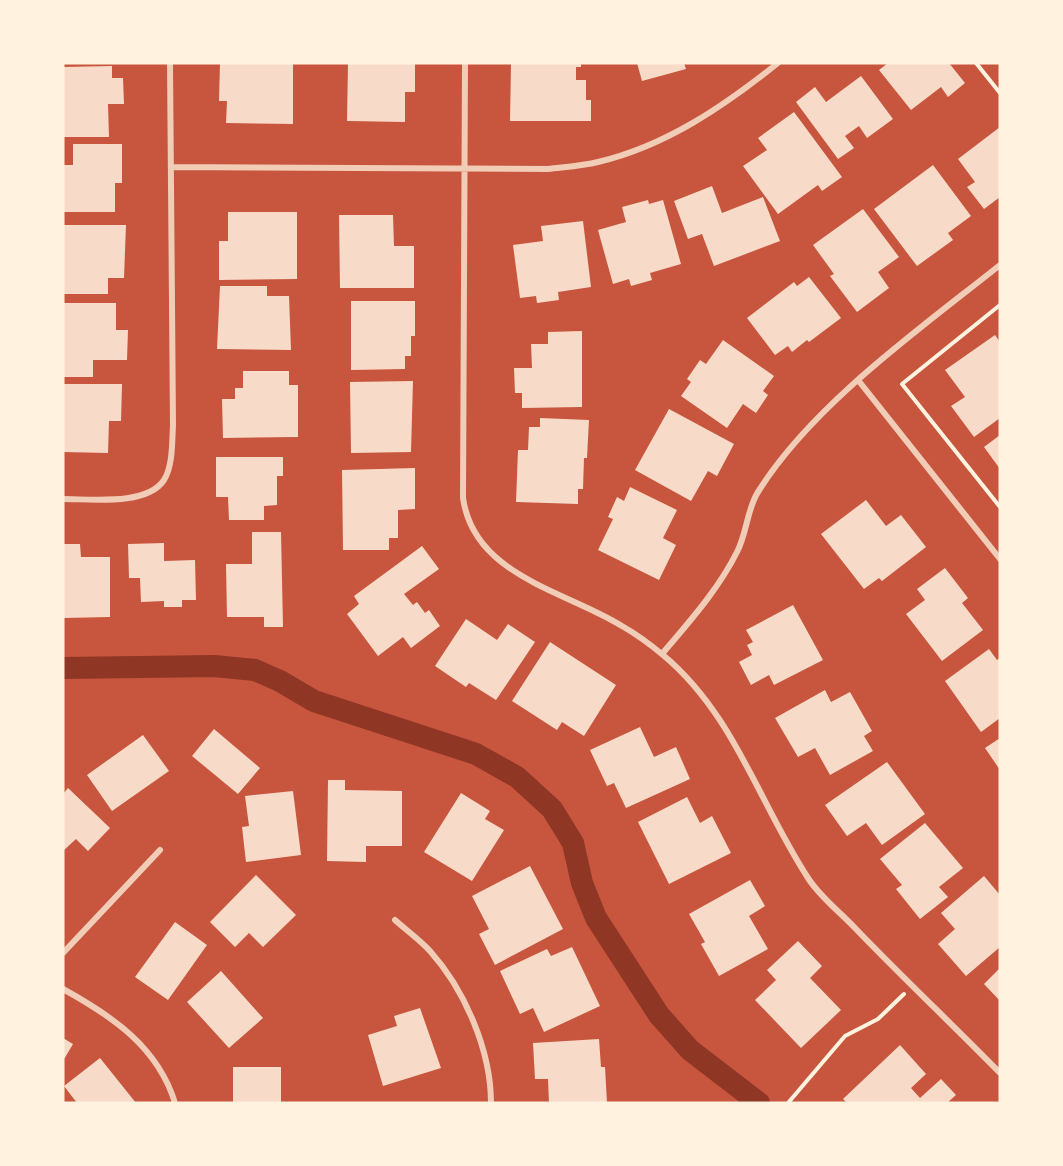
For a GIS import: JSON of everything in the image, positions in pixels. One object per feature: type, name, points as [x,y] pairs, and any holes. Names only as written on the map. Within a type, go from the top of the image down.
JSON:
[{"type":"street","points":[[63,499],[126,498],[152,492],[165,479],[173,425],[170,63]]},
{"type":"street","points":[[465,63],[463,498],[466,516],[477,537],[496,558],[517,574],[622,626],[662,654],[694,683],[727,728],[810,880],[1000,1073]]},
{"type":"street","points":[[171,167],[548,169],[598,162],[654,144],[709,115],[778,63]]},
{"type":"street","points":[[662,654],[709,597],[738,550],[757,493],[798,441],[858,380],[1000,265]]},
{"type":"street","points":[[858,380],[1000,559]]},
{"type":"street","points":[[63,953],[160,850]]},
{"type":"street","points":[[395,920],[430,951],[460,996],[484,1044],[491,1103]]},
{"type":"street","points":[[63,989],[106,1013],[142,1045],[158,1067],[175,1103]]},
{"type":"path","points":[[976,63],[1000,93]]},
{"type":"path","points":[[1000,305],[902,384],[1000,507]]},
{"type":"path","points":[[788,1103],[845,1036],[878,1019],[900,997]]},
{"type":"building","points":[[220,63],[293,63],[293,124],[226,123],[227,101],[219,101]]},
{"type":"building","points":[[348,63],[415,63],[415,92],[405,92],[405,122],[347,121]]},
{"type":"building","points":[[581,63],[581,67],[576,67],[576,80],[586,80],[586,100],[591,100],[591,121],[510,121],[511,64]]},
{"type":"building","points":[[637,63],[684,63],[686,69],[642,81]]},
{"type":"building","points":[[888,63],[949,63],[965,83],[948,97],[941,87],[911,110],[879,70]]},
{"type":"building","points":[[112,66],[112,78],[123,78],[124,104],[108,104],[109,137],[63,137],[63,67]]},
{"type":"building","points":[[861,76],[893,119],[867,138],[859,126],[845,136],[854,148],[838,159],[796,102],[815,87],[826,102]]},
{"type":"building","points":[[794,112],[842,177],[822,191],[818,185],[778,214],[743,166],[767,150],[758,138]]},
{"type":"building","points":[[1000,127],[1000,197],[984,209],[967,187],[975,182],[958,159]]},
{"type":"building","points":[[73,144],[122,144],[122,183],[115,183],[115,212],[63,212],[63,165],[73,165]]},
{"type":"building","points":[[933,165],[971,216],[948,233],[953,240],[917,266],[874,209]]},
{"type":"building","points":[[712,186],[722,213],[763,197],[780,241],[714,266],[702,234],[688,239],[674,201]]},
{"type":"building","points":[[648,200],[649,204],[663,200],[681,264],[650,273],[652,280],[631,286],[629,279],[613,284],[598,230],[626,222],[622,207]]},
{"type":"building","points":[[863,209],[899,257],[878,272],[889,288],[857,312],[830,276],[834,274],[813,245]]},
{"type":"building","points":[[228,212],[297,212],[297,279],[219,280],[219,241],[228,241]]},
{"type":"building","points":[[339,215],[393,215],[394,246],[414,246],[414,288],[340,288]]},
{"type":"building","points":[[583,221],[591,287],[558,292],[559,300],[537,303],[536,296],[520,298],[513,245],[543,241],[541,226]]},
{"type":"building","points":[[63,225],[126,225],[124,278],[108,278],[108,294],[63,294]]},
{"type":"building","points":[[809,277],[841,318],[792,352],[788,346],[775,355],[747,318],[794,282],[797,286]]},
{"type":"building","points":[[220,286],[267,286],[267,296],[289,296],[291,350],[217,349]]},
{"type":"building","points":[[351,301],[415,301],[415,336],[411,336],[411,356],[405,356],[405,369],[351,370]]},
{"type":"building","points":[[63,303],[116,303],[116,330],[128,330],[127,360],[93,360],[93,377],[63,377]]},
{"type":"building","points":[[582,331],[582,407],[522,408],[522,393],[515,393],[514,368],[532,368],[531,344],[548,344],[548,332]]},
{"type":"building","points":[[995,335],[1000,342],[1000,418],[974,437],[951,406],[965,397],[945,370]]},
{"type":"building","points":[[723,340],[774,376],[763,391],[768,395],[756,413],[743,404],[727,428],[681,396],[691,382],[687,379],[700,360],[706,364]]},
{"type":"building","points":[[243,371],[289,371],[289,385],[298,385],[298,437],[223,438],[222,399],[235,399],[235,388],[243,388]]},
{"type":"building","points":[[413,381],[411,452],[351,453],[350,382]]},
{"type":"building","points":[[63,384],[122,384],[121,421],[109,421],[108,453],[63,452]]},
{"type":"building","points":[[669,409],[734,444],[717,476],[708,471],[691,501],[635,470]]},
{"type":"building","points":[[540,418],[589,420],[583,489],[578,489],[578,504],[516,502],[518,450],[528,450],[529,427],[540,427]]},
{"type":"building","points":[[1000,435],[1000,469],[984,447]]},
{"type":"building","points":[[216,457],[283,457],[283,476],[277,476],[277,505],[264,506],[264,520],[229,520],[228,497],[216,497]]},
{"type":"building","points":[[415,468],[415,509],[398,510],[398,538],[389,538],[389,550],[343,550],[342,470]]},
{"type":"building","points":[[630,487],[677,510],[663,538],[676,545],[659,580],[598,550],[613,519],[608,517],[617,497],[624,501]]},
{"type":"building","points":[[866,500],[886,526],[901,515],[926,547],[882,581],[879,578],[864,589],[821,534]]},
{"type":"building","points":[[252,532],[281,532],[283,627],[264,627],[264,617],[227,617],[226,564],[252,564]]},
{"type":"building","points":[[164,543],[164,561],[195,560],[196,600],[182,600],[182,607],[164,607],[164,601],[141,602],[140,578],[129,578],[128,544]]},
{"type":"building","points":[[63,544],[80,544],[81,557],[110,557],[110,617],[63,618]]},
{"type":"building","points":[[422,546],[439,569],[404,594],[413,605],[417,602],[425,613],[429,610],[440,626],[411,648],[403,637],[378,656],[347,614],[359,604],[354,596]]},
{"type":"building","points":[[945,568],[968,598],[962,603],[983,630],[942,661],[906,614],[925,600],[917,589]]},
{"type":"building","points":[[793,605],[823,660],[774,685],[769,675],[751,685],[739,662],[752,655],[747,645],[753,642],[746,630]]},
{"type":"building","points":[[466,619],[497,640],[508,624],[535,642],[496,700],[469,683],[466,687],[435,666]]},
{"type":"building","points":[[550,642],[616,685],[584,736],[562,722],[557,730],[512,701]]},
{"type":"building","points":[[989,649],[997,660],[1000,658],[1000,718],[981,732],[945,681]]},
{"type":"building","points":[[825,690],[831,702],[850,692],[872,731],[864,736],[873,751],[830,775],[815,748],[798,757],[775,718]]},
{"type":"building","points":[[640,727],[654,757],[676,747],[690,779],[626,808],[614,783],[607,786],[590,750]]},
{"type":"building","points":[[214,729],[260,768],[238,794],[192,756]]},
{"type":"building","points":[[143,735],[169,771],[112,811],[87,775]]},
{"type":"building","points":[[1000,738],[1000,770],[985,748]]},
{"type":"building","points":[[887,762],[925,814],[882,845],[866,823],[847,836],[825,805]]},
{"type":"building","points":[[328,780],[345,780],[345,790],[402,791],[402,846],[366,846],[366,862],[327,861]]},
{"type":"building","points":[[68,788],[110,828],[88,851],[76,839],[63,851],[63,794]]},
{"type":"building","points":[[293,791],[301,855],[246,862],[242,827],[249,826],[245,796]]},
{"type":"building","points":[[461,793],[490,811],[485,819],[504,830],[472,881],[424,852]]},
{"type":"building","points":[[687,797],[700,823],[712,816],[731,853],[669,884],[638,822]]},
{"type":"building","points":[[925,823],[963,868],[939,887],[948,897],[920,919],[896,889],[902,885],[880,859]]},
{"type":"building","points":[[530,866],[563,929],[495,965],[479,934],[489,929],[472,896]]},
{"type":"building","points":[[256,875],[296,915],[263,947],[249,933],[235,947],[210,922]]},
{"type":"building","points":[[984,876],[1000,895],[1000,947],[966,976],[938,944],[955,929],[941,913]]},
{"type":"building","points":[[750,880],[765,906],[749,916],[768,949],[719,976],[701,944],[705,942],[689,914]]},
{"type":"building","points":[[175,922],[207,945],[168,1000],[135,977]]},
{"type":"building","points":[[798,941],[822,966],[810,978],[841,1010],[801,1048],[755,1000],[776,980],[767,970]]},
{"type":"building","points":[[572,947],[600,1006],[544,1032],[533,1008],[520,1014],[500,971],[547,949],[551,956]]},
{"type":"building","points":[[1000,968],[1000,1001],[984,984]]},
{"type":"building","points":[[221,971],[263,1018],[229,1048],[187,1002]]},
{"type":"building","points":[[420,1008],[441,1068],[383,1086],[368,1035],[397,1026],[394,1016]]},
{"type":"building","points":[[63,1038],[73,1044],[63,1061]]},
{"type":"building","points":[[599,1039],[601,1067],[605,1067],[607,1103],[549,1103],[548,1079],[535,1079],[533,1043]]},
{"type":"building","points":[[900,1045],[926,1074],[911,1088],[920,1098],[941,1079],[956,1095],[947,1103],[847,1103],[843,1099]]},
{"type":"building","points":[[100,1058],[136,1103],[77,1103],[64,1086]]},
{"type":"building","points":[[233,1067],[281,1067],[281,1103],[233,1103]]},
{"type":"waterway","points":[[63,668],[214,666],[255,670],[280,681],[314,701],[476,754],[517,777],[552,809],[573,843],[582,883],[596,918],[659,1015],[690,1050],[759,1103]]}]
